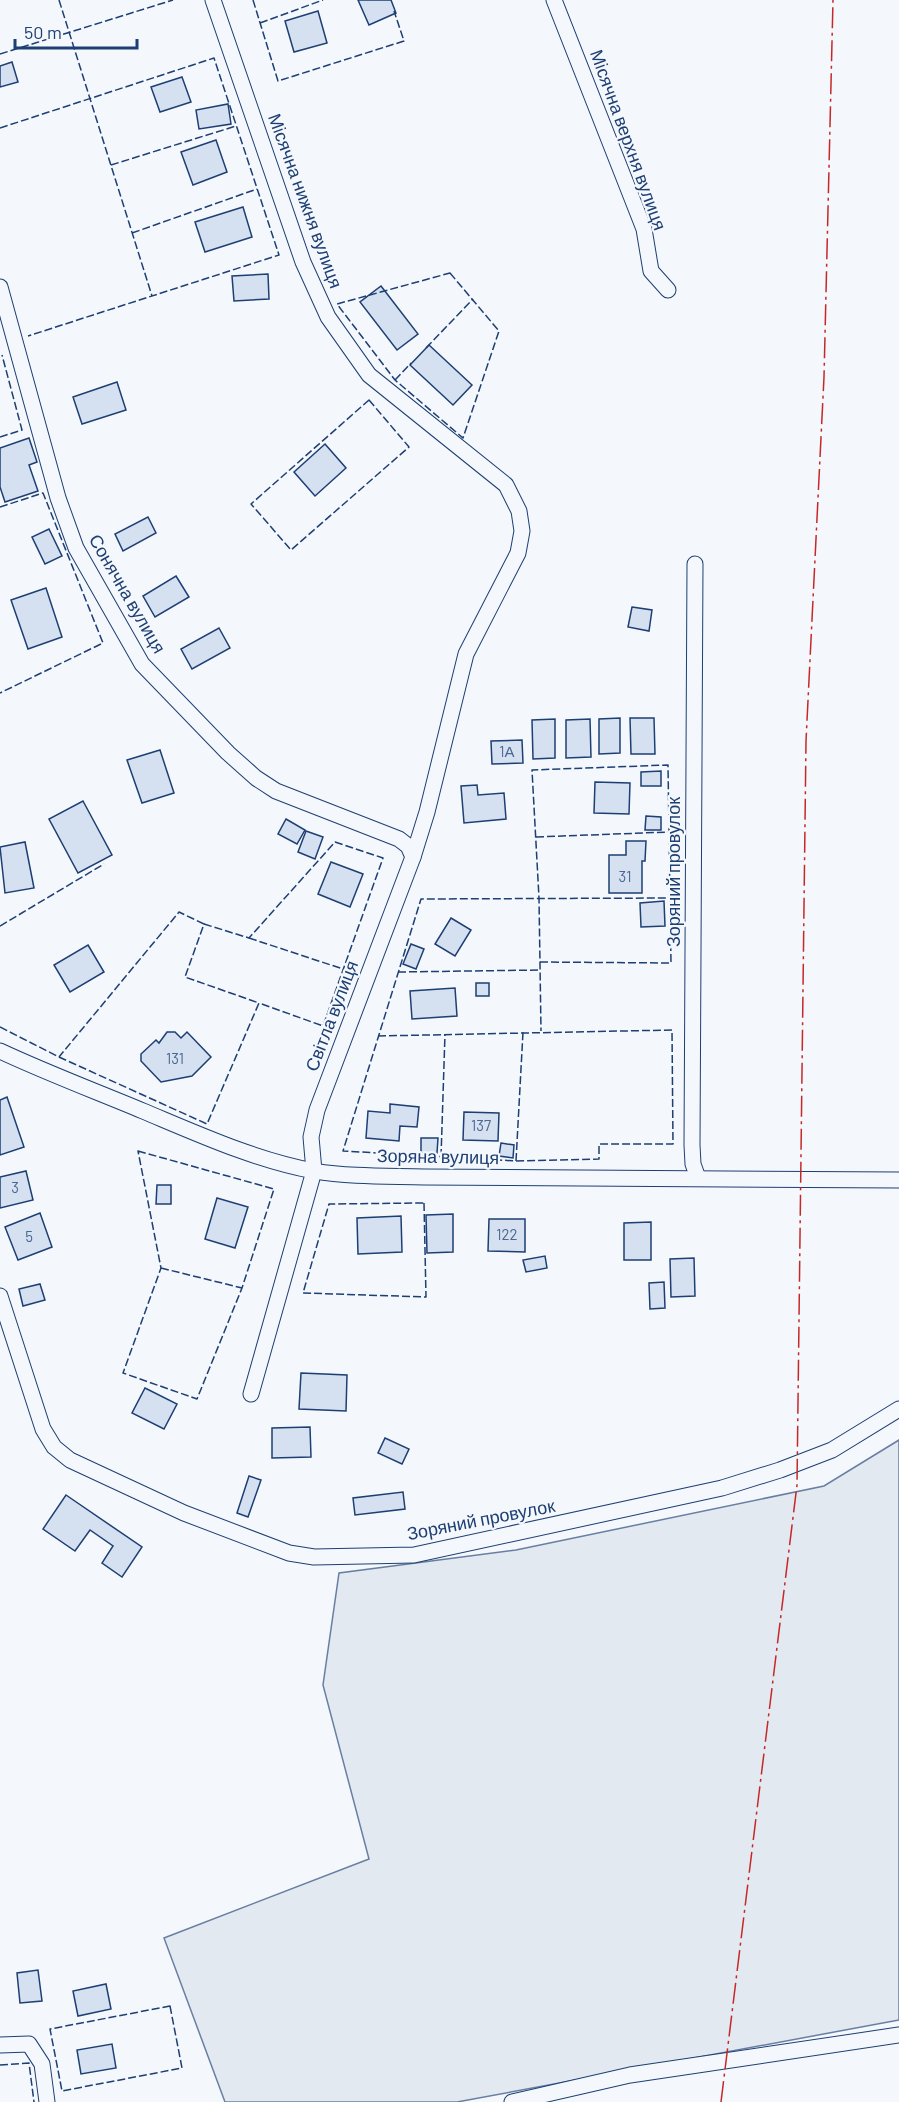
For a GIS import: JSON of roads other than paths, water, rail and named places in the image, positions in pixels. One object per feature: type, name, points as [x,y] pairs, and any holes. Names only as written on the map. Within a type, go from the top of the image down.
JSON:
[{"type":"street","name":"Місячна нижня вулиця","points":[[213,0],[303,262],[328,317],[369,375],[506,485]]},
{"type":"street","name":"Місячна верхня вулиця","points":[[554,0],[644,229],[651,271],[668,290]]},
{"type":"street","name":"Сонячна вулиця","points":[[0,287],[58,498],[73,538],[122,633],[142,663],[228,753],[256,778],[276,790],[399,839],[408,846],[413,857]]},
{"type":"street","name":"Світла вулиця","points":[[251,1394],[314,1171],[311,1137],[317,1110],[413,857],[427,813],[466,654],[518,553],[522,531],[519,512],[506,485]]},
{"type":"street","name":"Зоряний провулок","points":[[695,564],[692,1145],[693,1164],[698,1178]]},
{"type":"street","name":"Зоряна вулиця","points":[[0,1051],[53,1076],[195,1134],[262,1158],[314,1171],[358,1176],[413,1177],[899,1180]]},
{"type":"street","name":"Зоряний провулок","points":[[0,1296],[43,1429],[54,1447],[70,1460],[184,1513],[269,1547],[314,1557],[414,1556],[722,1488],[832,1450],[899,1410]]},
{"type":"street","points":[[512,2102],[630,2075],[899,2035]]},
{"type":"street","points":[[0,2045],[29,2044],[42,2064],[47,2102]]}]
